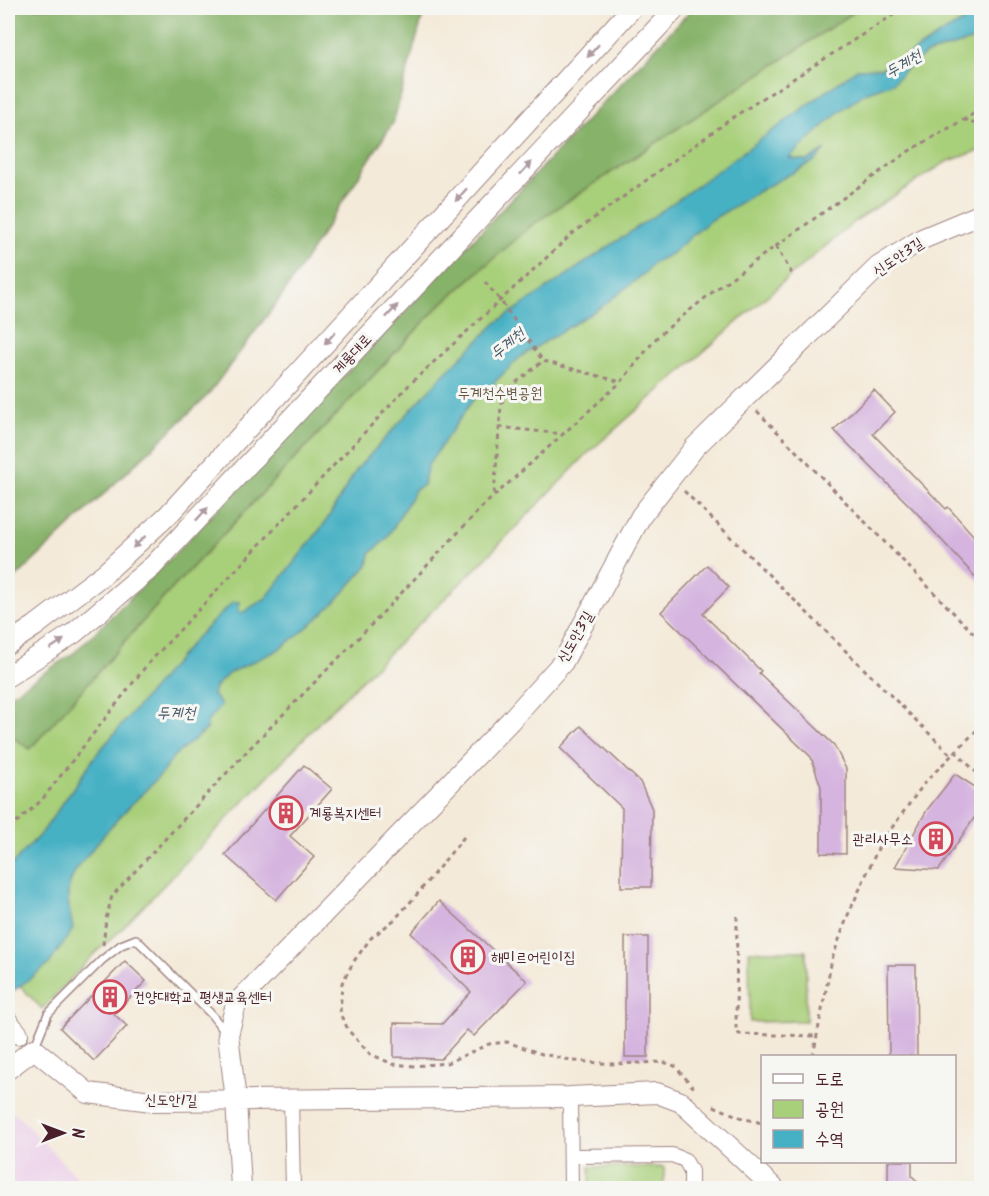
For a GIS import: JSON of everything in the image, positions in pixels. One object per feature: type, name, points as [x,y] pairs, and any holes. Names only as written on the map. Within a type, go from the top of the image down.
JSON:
[{"type":"street","name":"계룡대로","points":[[8,644],[105,573],[168,514],[632,8]]},
{"type":"street","name":"계룡대로","points":[[8,676],[74,633],[153,566],[676,8]]},
{"type":"street","name":"신도안3길","points":[[236,1100],[228,1035],[236,1004],[502,729],[563,662],[641,516],[695,447],[879,267],[922,239],[981,214]]},
{"type":"street","points":[[8,1069],[34,1049],[13,1028]]},
{"type":"street","name":"신도안1길","points":[[34,1049],[88,1093],[152,1101],[657,1093],[681,1102],[774,1188]]},
{"type":"street","points":[[570,1096],[571,1188]]},
{"type":"street","points":[[236,1100],[241,1188]]},
{"type":"street","points":[[291,1100],[293,1188]]},
{"type":"street","points":[[571,1156],[672,1155],[685,1160],[691,1171],[691,1188]]},
{"type":"lane","points":[[34,1049],[48,1014],[102,960],[121,945],[136,939],[211,1014],[228,1035]]},
{"type":"path","points":[[8,826],[41,801],[146,666],[409,385],[572,234],[735,116],[904,8]]},
{"type":"path","points":[[102,960],[106,919],[112,896],[250,748],[494,496],[621,382],[658,336],[720,286],[909,151],[981,109]]},
{"type":"path","points":[[963,119],[981,127]]},
{"type":"path","points":[[776,246],[792,274]]},
{"type":"path","points":[[485,282],[543,361],[621,382]]},
{"type":"path","points":[[494,496],[501,405],[507,389],[543,361]]},
{"type":"path","points":[[744,399],[981,642]]},
{"type":"path","points":[[499,427],[563,434]]},
{"type":"path","points":[[671,478],[721,529],[981,778]]},
{"type":"path","points":[[813,1055],[832,959],[848,915],[880,844],[926,781],[981,725]]},
{"type":"path","points":[[464,837],[394,920],[371,938],[354,961],[342,983],[340,1014],[349,1031],[370,1054],[393,1064],[414,1066],[447,1063],[489,1044],[507,1042],[542,1054],[575,1061],[614,1064],[663,1062],[675,1066],[695,1089]]},
{"type":"path","points":[[736,916],[736,1029],[739,1034],[744,1036],[817,1036]]},
{"type":"path","points":[[710,1105],[742,1118],[761,1122]]},
{"type":"shaded area","points":[[8,1111],[16,1114],[87,1188],[8,1188]]},
{"type":"green space","points":[[8,8],[425,8],[393,123],[284,293],[207,396],[8,585]]},
{"type":"green space","points":[[693,8],[860,8],[533,224],[438,307],[167,594],[30,749],[14,738],[8,738],[8,697],[75,652],[171,558]]},
{"type":"green space","name":"두계천수변공원","points":[[860,8],[981,8],[981,150],[946,162],[858,219],[588,453],[480,564],[331,710],[119,932],[96,952],[42,1009],[8,973],[8,738],[14,738],[30,748],[167,594],[438,307],[533,224]]},
{"type":"green space","points":[[749,951],[806,951],[806,1021],[750,1022]]},
{"type":"green space","points":[[590,1167],[664,1167],[664,1188],[590,1188]]},
{"type":"water","name":"두계천","points":[[977,8],[981,8],[981,38],[926,54],[893,83],[865,93],[840,111],[789,158],[807,161],[826,150],[815,161],[708,222],[671,254],[653,263],[646,272],[603,306],[520,357],[490,387],[477,394],[428,465],[423,485],[415,490],[387,538],[370,554],[368,565],[335,602],[302,632],[276,651],[229,673],[215,687],[213,695],[221,705],[207,722],[206,730],[173,757],[160,776],[105,833],[74,873],[68,892],[73,929],[49,964],[8,995],[8,869],[44,830],[96,755],[196,638],[233,602],[240,602],[238,611],[242,613],[266,598],[325,523],[357,469],[441,377],[496,323],[673,203],[857,69],[882,68],[974,16]]},
{"type":"building","points":[[874,390],[895,412],[873,434],[946,509],[948,507],[981,544],[981,583],[914,510],[834,430]]},
{"type":"building","points":[[707,565],[729,587],[703,614],[761,671],[759,673],[834,745],[846,769],[846,854],[821,853],[821,787],[811,757],[661,612]]},
{"type":"building","points":[[581,726],[640,782],[652,809],[651,887],[621,887],[622,808],[560,748]]},
{"type":"building","name":"계룡복지센터","points":[[304,765],[332,789],[290,836],[314,857],[276,900],[225,855]]},
{"type":"building","name":"관리사무소","points":[[955,774],[981,791],[981,808],[939,870],[895,867],[927,810]]},
{"type":"building","name":"해미르어린이집","points":[[439,901],[527,981],[474,1036],[467,1030],[441,1059],[394,1057],[394,1023],[442,1024],[471,992],[411,933]]},
{"type":"building","points":[[625,937],[648,937],[648,1057],[625,1057]]},
{"type":"building","name":"건양대학교 평생교육센터","points":[[125,961],[146,981],[114,1014],[127,1026],[94,1061],[60,1028]]},
{"type":"building","points":[[888,965],[916,965],[917,1055],[889,1055]]},
{"type":"building","points":[[888,1163],[912,1163],[912,1176],[924,1188],[888,1188]]},
{"type":"place","name":"계룡복지센터","points":[[286,813]]},
{"type":"place","name":"관리사무소","points":[[936,839]]},
{"type":"place","name":"해미르어린이집","points":[[468,957]]},
{"type":"place","name":"건양대학교 평생교육센터","points":[[110,997]]}]
